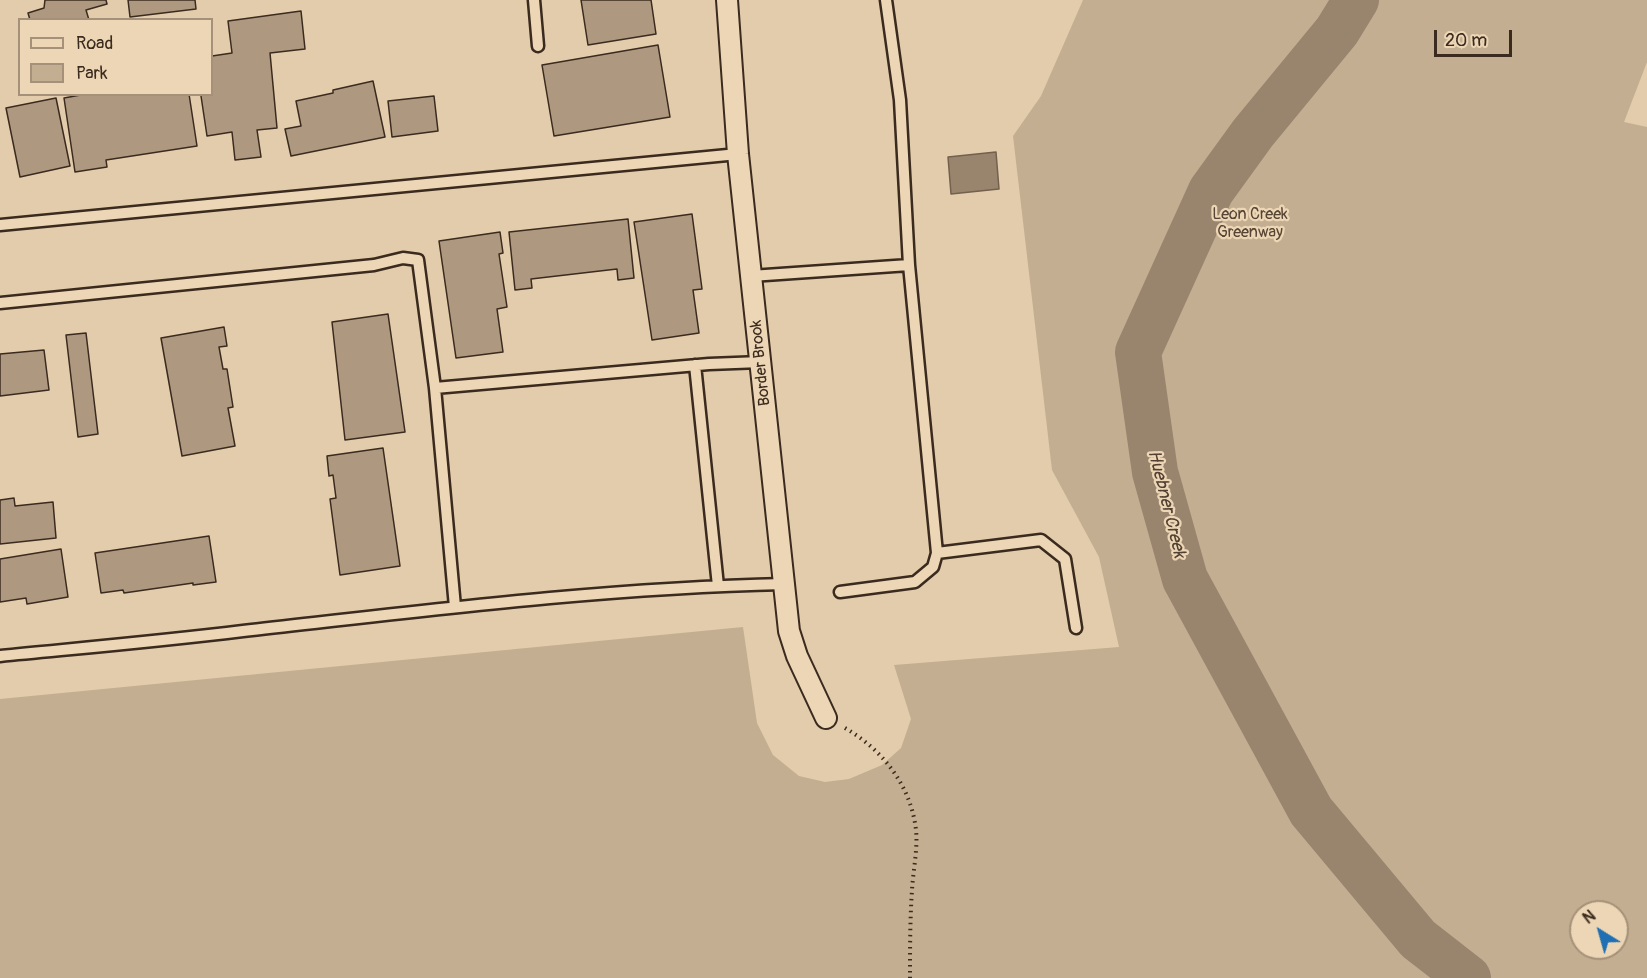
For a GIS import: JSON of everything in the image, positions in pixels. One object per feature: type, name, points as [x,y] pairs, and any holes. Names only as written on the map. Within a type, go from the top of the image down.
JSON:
[{"type":"street","name":"Border Brook","points":[[727,0],[738,154],[789,631],[797,656],[826,718]]},
{"type":"lane","points":[[534,0],[538,46]]},
{"type":"lane","points":[[840,592],[915,582],[933,567],[937,553],[909,265],[900,100],[886,0]]},
{"type":"lane","points":[[0,224],[738,154]]},
{"type":"lane","points":[[0,303],[374,265],[403,258],[418,260],[435,388],[455,607]]},
{"type":"lane","points":[[752,276],[909,265]]},
{"type":"lane","points":[[435,388],[695,365],[761,362]]},
{"type":"lane","points":[[695,365],[721,586]]},
{"type":"lane","points":[[937,553],[1041,540],[1065,558],[1076,628]]},
{"type":"lane","points":[[0,656],[232,633],[455,607],[721,586],[784,584]]},
{"type":"path","points":[[826,718],[860,737],[885,759],[907,792],[916,831],[909,947],[910,978]]},
{"type":"green space","name":"Leon Creek Greenway","points":[[1083,0],[1647,0],[1647,62],[1624,122],[1647,127],[1647,978],[0,978],[0,699],[743,627],[757,723],[773,755],[799,776],[825,782],[849,779],[882,765],[901,748],[911,719],[894,665],[1119,647],[1099,557],[1052,470],[1013,136],[1041,96]]},
{"type":"shaded area","points":[[996,152],[999,189],[951,194],[948,157]]},
{"type":"building","points":[[45,0],[106,0],[107,4],[86,10],[88,18],[29,18],[28,13],[44,8]]},
{"type":"building","points":[[128,0],[195,0],[196,9],[130,17]]},
{"type":"building","points":[[581,0],[651,0],[656,34],[588,45]]},
{"type":"building","points":[[301,11],[305,49],[270,53],[277,128],[257,130],[261,157],[235,160],[232,132],[207,136],[201,96],[213,96],[213,56],[232,53],[228,21]]},
{"type":"building","points":[[658,45],[670,117],[554,136],[542,65]]},
{"type":"building","points":[[373,81],[385,137],[291,156],[285,129],[301,126],[296,101]]},
{"type":"building","points":[[75,96],[189,96],[197,146],[106,160],[107,167],[75,172],[64,98]]},
{"type":"building","points":[[434,96],[438,131],[392,137],[388,101]]},
{"type":"building","points":[[56,98],[70,166],[20,177],[6,108]]},
{"type":"building","points":[[692,214],[702,289],[693,290],[699,333],[652,340],[634,222]]},
{"type":"building","points":[[628,219],[634,278],[618,280],[617,269],[531,279],[532,288],[515,290],[509,232]]},
{"type":"building","points":[[500,232],[503,253],[499,254],[507,307],[497,309],[503,352],[456,358],[439,241]]},
{"type":"building","points":[[388,314],[405,432],[345,440],[332,322]]},
{"type":"building","points":[[224,327],[227,346],[219,347],[223,369],[227,369],[233,407],[228,408],[235,446],[182,456],[161,338]]},
{"type":"building","points":[[86,333],[98,434],[78,437],[66,335]]},
{"type":"building","points":[[44,350],[49,390],[0,396],[0,354]]},
{"type":"building","points":[[383,448],[400,566],[340,575],[330,499],[336,498],[333,475],[329,476],[327,456]]},
{"type":"building","points":[[14,498],[15,506],[53,502],[56,538],[0,544],[0,500]]},
{"type":"building","points":[[209,536],[216,582],[124,593],[123,590],[101,593],[95,553]]},
{"type":"building","points":[[61,549],[68,597],[27,604],[26,598],[0,602],[0,559]]},
{"type":"waterway","name":"Huebner Creek","points":[[1356,0],[1337,31],[1253,133],[1211,191],[1138,352],[1155,472],[1185,579],[1311,811],[1418,939],[1468,978]]}]
